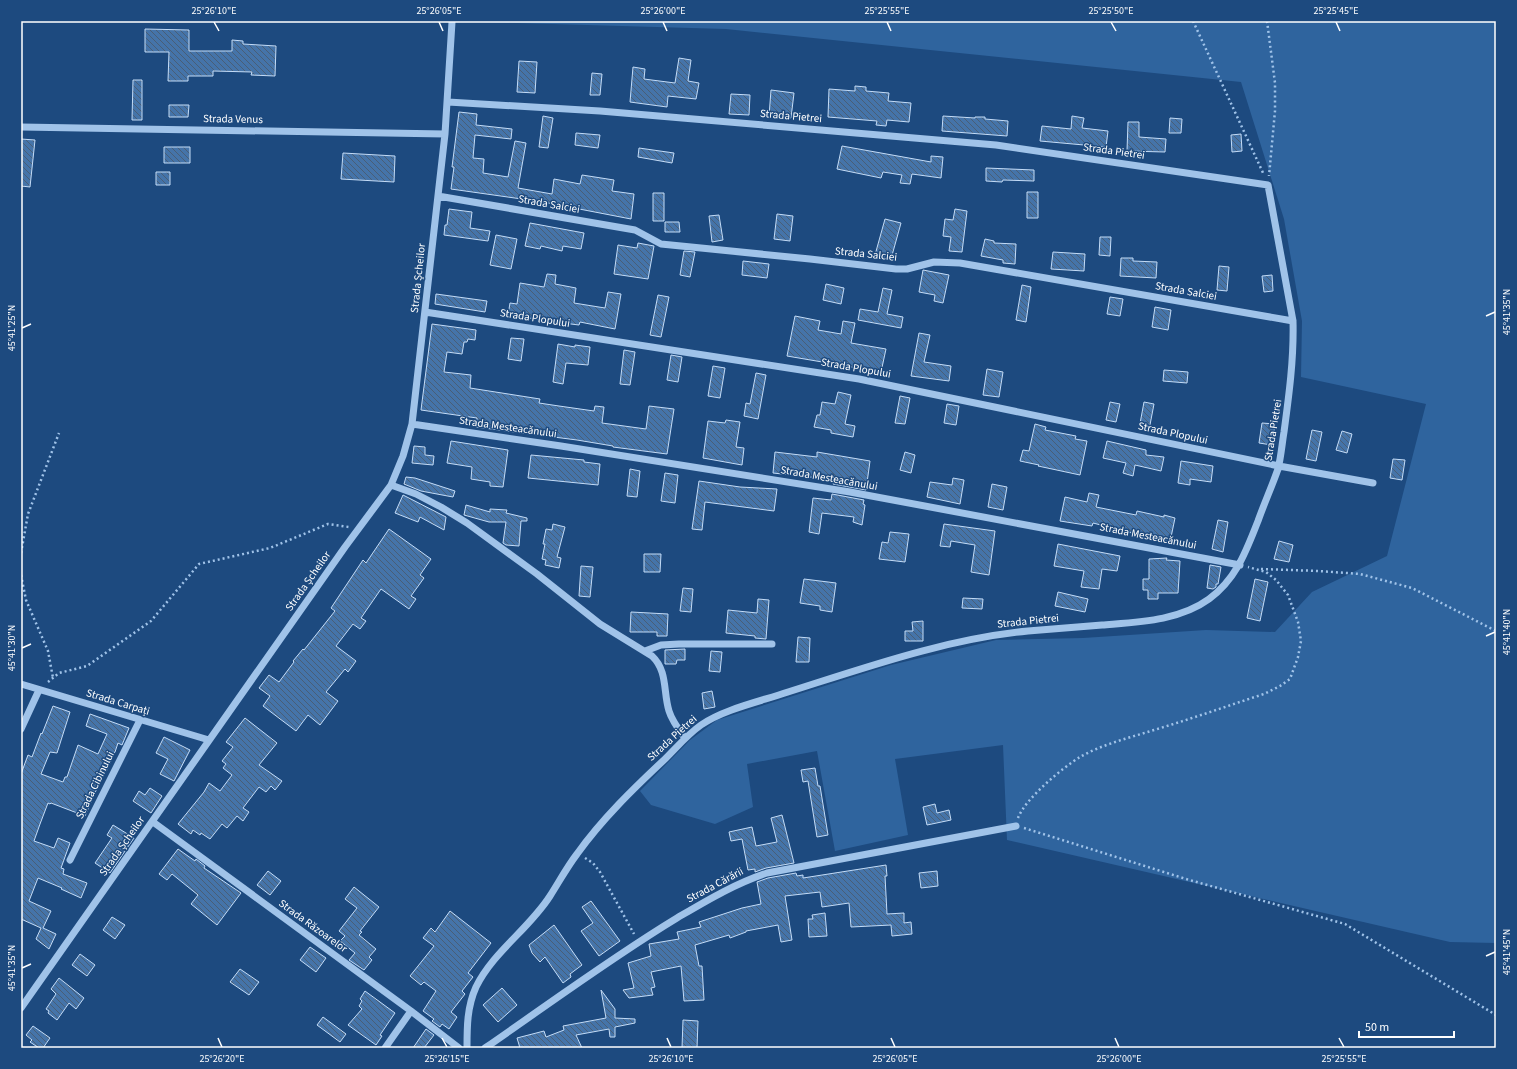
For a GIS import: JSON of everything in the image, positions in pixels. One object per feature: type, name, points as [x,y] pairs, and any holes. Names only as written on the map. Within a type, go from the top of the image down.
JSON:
[{"type":"street","name":"Strada Șcheilor","points":[[21,1008],[390,485],[403,456],[412,424],[425,312],[448,102],[452,22]]},
{"type":"street","name":"Strada Pietrei","points":[[448,102],[600,111],[996,145],[1268,185],[1293,321],[1291,376],[1279,466],[1240,565],[1226,583],[1211,598],[1176,615],[1146,621],[982,637],[895,658],[720,715],[700,726],[685,738],[645,777],[590,837],[576,855],[536,916],[499,954],[476,988],[469,1011],[467,1048]]},
{"type":"street","name":"Strada Venus","points":[[21,126],[445,134]]},
{"type":"street","name":"Strada Salciei","points":[[438,196],[635,230],[661,244],[896,269],[934,262],[960,263],[1293,321]]},
{"type":"street","name":"Strada Plopului","points":[[425,312],[859,379],[1279,466],[1373,483]]},
{"type":"street","name":"Strada Mesteacănului","points":[[412,424],[850,492],[1240,565]]},
{"type":"street","points":[[390,485],[416,494],[467,523],[537,574],[600,624],[626,641],[645,651],[657,661],[664,679],[669,710],[676,725],[685,738]]},
{"type":"street","points":[[645,651],[661,645],[678,644],[772,644]]},
{"type":"street","name":"Strada Carpați","points":[[21,684],[209,740]]},
{"type":"street","points":[[21,729],[39,690]]},
{"type":"street","name":"Strada Cibinului","points":[[70,860],[140,720]]},
{"type":"street","name":"Strada Răzoarelor","points":[[153,822],[458,1048]]},
{"type":"street","name":"Strada Cărării","points":[[486,1048],[638,941],[724,890],[746,880],[767,873],[1016,826]]},
{"type":"street","points":[[385,1048],[411,1012]]},
{"type":"path","points":[[1193,21],[1268,185]]},
{"type":"path","points":[[1267,21],[1276,83],[1268,185]]},
{"type":"path","points":[[21,553],[28,514],[59,433]]},
{"type":"path","points":[[39,690],[59,673],[87,666],[151,620],[199,564],[270,548],[328,524],[359,528]]},
{"type":"path","points":[[1240,565],[1266,572],[1276,580],[1288,595],[1298,622],[1301,641],[1298,657],[1290,679],[1264,694],[1107,745],[1080,757],[1056,775],[1033,796],[1021,810],[1016,826],[1186,879],[1345,924],[1496,1015]]},
{"type":"path","points":[[1258,569],[1360,574],[1412,588],[1496,631]]},
{"type":"path","points":[[21,575],[26,600],[48,652],[53,678]]},
{"type":"path","points":[[576,855],[593,863],[600,872],[638,941]]},
{"type":"shaded area","points":[[443,21],[1496,21],[1496,943],[1450,942],[1007,840],[1003,745],[895,759],[908,835],[835,851],[817,751],[747,764],[753,807],[715,824],[651,805],[640,791],[690,740],[717,720],[891,665],[996,640],[1083,638],[1206,630],[1275,632],[1312,592],[1387,556],[1426,404],[1301,377],[1302,321],[1284,219],[1241,82],[726,29]]},
{"type":"building","points":[[145,29],[189,30],[189,51],[232,51],[232,40],[243,41],[243,44],[276,46],[275,76],[251,75],[252,72],[213,71],[213,76],[188,76],[188,81],[168,81],[169,52],[145,52]]},
{"type":"building","points":[[679,58],[691,60],[688,81],[699,83],[696,99],[668,96],[667,107],[630,102],[633,67],[645,69],[644,79],[675,83]]},
{"type":"building","points":[[519,61],[537,62],[535,93],[517,92]]},
{"type":"building","points":[[592,73],[602,74],[600,95],[590,95]]},
{"type":"building","points":[[133,80],[142,80],[142,120],[132,120]]},
{"type":"building","points":[[855,86],[866,87],[866,91],[889,93],[888,101],[911,103],[909,122],[887,120],[886,126],[876,125],[877,121],[828,117],[829,89],[855,91]]},
{"type":"building","points":[[771,90],[794,93],[791,118],[769,116]]},
{"type":"building","points":[[731,94],[750,95],[749,115],[729,114]]},
{"type":"building","points":[[169,105],[189,105],[188,117],[169,117]]},
{"type":"building","points":[[459,112],[477,114],[476,125],[512,129],[511,139],[475,135],[473,158],[484,159],[483,173],[508,177],[515,141],[526,143],[518,188],[552,194],[554,179],[580,184],[582,175],[614,180],[612,191],[634,194],[631,219],[543,202],[451,189],[454,167],[452,167]]},
{"type":"building","points":[[543,116],[553,118],[548,148],[539,147]]},
{"type":"building","points":[[943,116],[975,118],[985,117],[985,119],[1008,121],[1007,136],[942,131]]},
{"type":"building","points":[[1072,116],[1084,118],[1082,128],[1108,131],[1106,147],[1040,141],[1042,126],[1071,129]]},
{"type":"building","points":[[1170,118],[1182,119],[1181,133],[1169,133]]},
{"type":"building","points":[[1128,122],[1139,122],[1139,137],[1166,139],[1165,152],[1127,151]]},
{"type":"building","points":[[576,133],[600,135],[598,148],[575,145]]},
{"type":"building","points":[[1241,134],[1242,151],[1232,152],[1231,135]]},
{"type":"building","points":[[21,139],[35,140],[30,187],[21,186]]},
{"type":"building","points":[[842,146],[931,162],[931,156],[943,157],[941,178],[912,174],[910,184],[900,183],[902,175],[883,172],[881,178],[837,169]]},
{"type":"building","points":[[164,147],[190,147],[190,163],[164,163]]},
{"type":"building","points":[[639,148],[674,153],[672,163],[638,157]]},
{"type":"building","points":[[343,153],[395,156],[394,182],[341,179]]},
{"type":"building","points":[[986,168],[1034,170],[1034,181],[986,181]]},
{"type":"building","points":[[156,172],[170,172],[170,185],[156,185]]},
{"type":"building","points":[[1027,192],[1038,192],[1038,218],[1027,218]]},
{"type":"building","points":[[653,193],[664,193],[664,221],[653,221]]},
{"type":"building","points":[[449,209],[472,212],[470,228],[490,231],[488,241],[444,235]]},
{"type":"building","points":[[955,209],[967,211],[962,252],[949,251],[951,237],[943,236],[945,219],[953,220]]},
{"type":"building","points":[[777,214],[793,216],[790,241],[774,239]]},
{"type":"building","points":[[719,215],[723,240],[712,242],[709,216]]},
{"type":"building","points":[[885,219],[901,223],[891,259],[875,255]]},
{"type":"building","points":[[665,222],[679,222],[680,232],[665,232]]},
{"type":"building","points":[[530,223],[584,233],[581,249],[563,246],[562,251],[541,246],[540,249],[525,246]]},
{"type":"building","points":[[496,235],[517,239],[511,269],[490,265]]},
{"type":"building","points":[[1100,237],[1111,237],[1110,256],[1099,255]]},
{"type":"building","points":[[985,239],[994,241],[994,243],[1016,244],[1015,264],[1003,263],[1003,260],[981,256]]},
{"type":"building","points":[[638,243],[654,246],[648,279],[614,274],[618,245],[637,248]]},
{"type":"building","points":[[684,251],[695,252],[690,277],[680,275]]},
{"type":"building","points":[[1053,252],[1085,254],[1084,271],[1051,269]]},
{"type":"building","points":[[1121,258],[1133,258],[1133,261],[1157,262],[1156,278],[1120,276]]},
{"type":"building","points":[[743,261],[769,264],[767,278],[742,275]]},
{"type":"building","points":[[1219,266],[1229,267],[1227,291],[1217,290]]},
{"type":"building","points":[[923,270],[949,275],[943,303],[934,301],[935,295],[919,292]]},
{"type":"building","points":[[547,274],[556,275],[555,284],[576,288],[574,303],[605,308],[608,292],[621,294],[615,329],[580,322],[579,325],[508,315],[510,303],[517,304],[520,283],[544,287]]},
{"type":"building","points":[[1272,275],[1273,291],[1264,292],[1262,276]]},
{"type":"building","points":[[826,284],[844,288],[841,304],[823,300]]},
{"type":"building","points":[[1022,285],[1031,287],[1026,322],[1016,320]]},
{"type":"building","points":[[883,288],[892,290],[887,314],[903,317],[901,328],[858,320],[860,309],[878,312]]},
{"type":"building","points":[[436,294],[487,301],[485,312],[435,304]]},
{"type":"building","points":[[658,295],[669,297],[661,337],[650,335]]},
{"type":"building","points":[[1110,297],[1123,299],[1120,316],[1107,314]]},
{"type":"building","points":[[1155,307],[1171,310],[1168,330],[1152,327]]},
{"type":"building","points":[[795,316],[820,321],[818,330],[841,334],[843,321],[855,323],[851,343],[886,349],[881,372],[787,356]]},
{"type":"building","points":[[432,324],[476,330],[475,340],[468,339],[467,342],[464,342],[462,354],[447,352],[444,372],[471,375],[470,388],[540,399],[539,403],[594,411],[595,406],[604,407],[602,423],[646,429],[649,406],[674,409],[667,454],[613,447],[577,440],[476,427],[477,418],[421,410]]},
{"type":"building","points":[[919,333],[930,335],[924,362],[951,366],[949,381],[911,376]]},
{"type":"building","points":[[511,338],[524,339],[521,361],[508,359]]},
{"type":"building","points":[[558,344],[575,347],[575,345],[590,347],[588,365],[566,363],[563,384],[553,382]]},
{"type":"building","points":[[624,350],[635,352],[630,385],[620,384]]},
{"type":"building","points":[[671,355],[682,357],[678,382],[667,380]]},
{"type":"building","points":[[713,366],[725,368],[720,398],[708,396]]},
{"type":"building","points":[[987,369],[1003,372],[999,397],[983,395]]},
{"type":"building","points":[[1164,370],[1188,372],[1187,383],[1163,381]]},
{"type":"building","points":[[756,373],[766,375],[758,419],[744,416],[746,403],[750,404]]},
{"type":"building","points":[[838,392],[851,395],[845,424],[855,426],[853,437],[831,433],[831,430],[814,427],[817,415],[820,415],[822,402],[835,404]]},
{"type":"building","points":[[900,396],[910,398],[905,424],[895,423]]},
{"type":"building","points":[[1110,402],[1120,404],[1116,422],[1106,420]]},
{"type":"building","points":[[1144,402],[1154,404],[1149,430],[1139,429]]},
{"type":"building","points":[[947,404],[959,406],[956,425],[944,423]]},
{"type":"building","points":[[726,420],[740,422],[736,447],[744,448],[742,465],[703,458],[708,421],[725,423]]},
{"type":"building","points":[[1262,423],[1275,424],[1272,445],[1259,443]]},
{"type":"building","points":[[1035,424],[1046,427],[1045,430],[1076,436],[1075,439],[1087,441],[1080,475],[1020,461],[1023,450],[1029,451]]},
{"type":"building","points":[[1312,430],[1322,432],[1316,461],[1306,459]]},
{"type":"building","points":[[1342,431],[1352,434],[1347,453],[1336,450]]},
{"type":"building","points":[[451,441],[508,450],[503,487],[490,486],[490,482],[471,479],[472,467],[447,463]]},
{"type":"building","points":[[1107,441],[1146,450],[1146,455],[1164,457],[1161,471],[1135,465],[1133,476],[1123,473],[1126,463],[1103,458]]},
{"type":"building","points":[[414,446],[425,447],[425,455],[434,456],[433,465],[412,463]]},
{"type":"building","points":[[775,452],[817,457],[817,452],[870,461],[866,490],[833,484],[834,481],[819,478],[773,473]]},
{"type":"building","points":[[905,452],[915,455],[911,473],[900,470]]},
{"type":"building","points":[[531,455],[584,460],[584,462],[600,464],[598,485],[528,478]]},
{"type":"building","points":[[1393,459],[1405,460],[1402,480],[1390,478]]},
{"type":"building","points":[[1181,461],[1213,466],[1211,482],[1190,479],[1190,485],[1178,483]]},
{"type":"building","points":[[630,469],[640,471],[637,497],[627,496]]},
{"type":"building","points":[[665,473],[678,475],[675,503],[661,501]]},
{"type":"building","points":[[406,477],[415,478],[455,491],[453,497],[421,491],[404,484]]},
{"type":"building","points":[[953,478],[964,480],[960,504],[927,497],[930,482],[952,485]]},
{"type":"building","points":[[699,481],[740,487],[777,489],[774,511],[705,502],[702,530],[692,529]]},
{"type":"building","points":[[992,484],[1007,487],[1003,510],[988,507]]},
{"type":"building","points":[[1089,493],[1099,495],[1096,507],[1136,515],[1137,511],[1175,518],[1170,542],[1132,534],[1093,523],[1092,526],[1060,521],[1065,497],[1087,502]]},
{"type":"building","points":[[832,494],[864,500],[863,504],[865,505],[862,525],[853,522],[854,517],[822,513],[819,534],[809,532],[813,498],[831,500]]},
{"type":"building","points":[[403,495],[446,517],[444,530],[420,517],[418,522],[395,513]]},
{"type":"building","points":[[466,505],[490,512],[490,509],[507,510],[506,513],[527,518],[527,521],[521,521],[519,546],[506,545],[503,543],[506,522],[489,522],[464,515]]},
{"type":"building","points":[[1218,520],[1228,522],[1223,552],[1212,549]]},
{"type":"building","points":[[553,524],[565,527],[557,557],[561,558],[559,568],[545,565],[546,560],[542,559],[546,529],[552,530]]},
{"type":"building","points":[[944,524],[995,531],[989,575],[971,572],[975,545],[951,541],[950,547],[940,546]]},
{"type":"building","points":[[389,529],[431,559],[420,575],[424,578],[411,596],[416,599],[409,609],[381,589],[361,618],[366,621],[360,629],[353,624],[336,646],[356,661],[348,672],[345,669],[326,692],[338,701],[320,725],[308,715],[296,731],[263,706],[270,696],[259,688],[269,675],[279,682],[294,662],[293,661],[303,649],[304,650],[335,611],[331,608],[363,560],[366,563]]},
{"type":"building","points":[[890,532],[909,534],[905,562],[879,559],[882,542],[888,543]]},
{"type":"building","points":[[1279,541],[1293,545],[1289,562],[1274,559]]},
{"type":"building","points":[[1058,544],[1120,556],[1117,571],[1102,569],[1099,589],[1081,587],[1084,571],[1054,566]]},
{"type":"building","points":[[644,554],[661,554],[660,572],[644,572]]},
{"type":"building","points":[[1167,558],[1166,560],[1180,561],[1178,593],[1158,593],[1158,599],[1148,599],[1148,590],[1143,590],[1143,579],[1149,579],[1149,559]]},
{"type":"building","points":[[1210,565],[1221,567],[1218,584],[1216,584],[1216,587],[1213,589],[1207,588]]},
{"type":"building","points":[[581,566],[593,567],[590,597],[579,596]]},
{"type":"building","points":[[804,579],[836,583],[832,612],[820,610],[820,606],[800,603]]},
{"type":"building","points":[[1255,579],[1268,582],[1260,621],[1247,618]]},
{"type":"building","points":[[683,588],[693,589],[691,612],[680,611]]},
{"type":"building","points":[[1058,592],[1088,599],[1085,612],[1055,606]]},
{"type":"building","points":[[963,598],[983,599],[982,609],[962,608]]},
{"type":"building","points":[[758,599],[769,600],[766,639],[755,638],[755,636],[726,633],[728,610],[757,613]]},
{"type":"building","points":[[631,612],[668,614],[667,636],[657,636],[657,632],[630,632]]},
{"type":"building","points":[[923,621],[923,641],[905,641],[905,631],[913,631],[912,622]]},
{"type":"building","points":[[798,637],[810,638],[809,662],[796,662]]},
{"type":"building","points":[[685,649],[685,660],[677,660],[676,664],[665,664],[665,650]]},
{"type":"building","points":[[711,651],[722,652],[720,672],[709,671]]},
{"type":"building","points":[[712,691],[715,707],[704,709],[702,693]]},
{"type":"building","points":[[53,706],[70,712],[57,753],[50,752],[41,774],[63,782],[65,777],[67,777],[78,745],[98,754],[107,734],[86,726],[90,714],[129,728],[122,745],[118,743],[115,752],[109,760],[111,761],[106,772],[104,772],[85,816],[48,803],[40,824],[34,841],[54,848],[58,838],[70,843],[61,868],[64,869],[63,874],[87,883],[81,898],[38,878],[29,901],[51,911],[43,928],[56,934],[49,949],[36,939],[41,928],[21,919],[21,774],[28,755],[32,757]]},
{"type":"building","points":[[245,718],[277,743],[259,765],[282,781],[275,790],[271,786],[266,792],[259,787],[243,808],[249,812],[243,821],[237,816],[227,828],[222,824],[210,839],[193,830],[191,834],[178,824],[204,792],[209,783],[220,791],[232,775],[223,768],[226,764],[222,761],[233,747],[226,742]]},
{"type":"building","points":[[164,737],[190,750],[174,781],[160,774],[168,759],[156,753]]},
{"type":"building","points":[[815,768],[818,786],[820,786],[828,835],[817,837],[808,781],[803,782],[801,770]]},
{"type":"building","points":[[150,788],[162,796],[151,813],[133,801],[139,791],[145,795]]},
{"type":"building","points":[[935,804],[937,813],[949,810],[951,820],[927,825],[923,807]]},
{"type":"building","points":[[782,815],[794,863],[766,868],[755,872],[755,869],[748,870],[742,839],[731,841],[729,832],[752,827],[756,846],[777,842],[771,818]]},
{"type":"building","points":[[113,825],[134,838],[110,873],[95,863],[112,838],[107,835]]},
{"type":"building","points":[[178,849],[195,861],[196,859],[205,866],[204,868],[241,893],[217,925],[191,904],[198,895],[172,874],[167,880],[159,874]]},
{"type":"building","points":[[886,865],[887,876],[885,876],[887,914],[904,913],[904,923],[911,922],[912,934],[892,936],[891,925],[851,927],[849,903],[822,907],[820,892],[785,896],[792,940],[781,942],[778,925],[746,931],[730,938],[729,935],[695,945],[699,966],[702,966],[704,1000],[684,1001],[681,966],[651,972],[655,987],[651,988],[653,995],[629,998],[623,990],[634,988],[628,963],[651,956],[649,944],[679,939],[677,932],[701,927],[699,922],[742,908],[761,904],[757,882],[768,878],[796,873],[797,876],[803,875],[803,878]]},
{"type":"building","points":[[268,871],[281,881],[270,895],[257,885]]},
{"type":"building","points":[[937,871],[938,886],[921,888],[919,873]]},
{"type":"building","points":[[354,887],[379,907],[360,931],[362,932],[359,935],[376,949],[369,957],[372,960],[364,970],[349,960],[355,953],[340,941],[345,936],[339,931],[357,908],[345,899]]},
{"type":"building","points":[[591,901],[620,941],[599,956],[581,931],[593,923],[582,907]]},
{"type":"building","points":[[450,911],[491,943],[468,973],[473,977],[462,991],[465,994],[451,1012],[457,1017],[449,1029],[442,1024],[440,1027],[432,1021],[434,1019],[423,1011],[436,991],[424,982],[421,985],[410,976],[434,946],[423,938],[431,928],[435,932]]},
{"type":"building","points":[[825,913],[827,936],[809,937],[808,919],[813,919],[812,915]]},
{"type":"building","points":[[112,917],[125,925],[115,939],[103,930]]},
{"type":"building","points":[[554,925],[582,965],[570,974],[571,977],[563,983],[545,957],[540,962],[532,953],[529,945]]},
{"type":"building","points":[[310,947],[326,958],[316,972],[300,960]]},
{"type":"building","points":[[80,954],[95,965],[87,976],[72,965]]},
{"type":"building","points":[[240,969],[259,982],[249,995],[230,982]]},
{"type":"building","points":[[59,978],[84,998],[76,1009],[69,1003],[57,1020],[48,1013],[49,1011],[46,1009],[56,994],[51,989]]},
{"type":"building","points":[[502,988],[517,1005],[498,1022],[483,1005]]},
{"type":"building","points":[[601,990],[615,1009],[615,1018],[635,1019],[635,1023],[615,1027],[615,1037],[610,1037],[609,1029],[576,1035],[582,1048],[520,1048],[517,1038],[544,1031],[546,1037],[564,1030],[563,1026],[606,1018]]},
{"type":"building","points":[[365,991],[395,1013],[380,1035],[382,1036],[376,1045],[348,1025],[362,1009],[359,1006],[362,1001],[360,999]]},
{"type":"building","points":[[323,1017],[346,1034],[340,1042],[317,1025]]},
{"type":"building","points":[[683,1020],[698,1021],[697,1048],[682,1048]]},
{"type":"building","points":[[33,1026],[50,1038],[43,1048],[39,1048],[30,1042],[32,1040],[26,1035]]},
{"type":"building","points":[[426,1029],[434,1035],[424,1048],[413,1048]]}]
